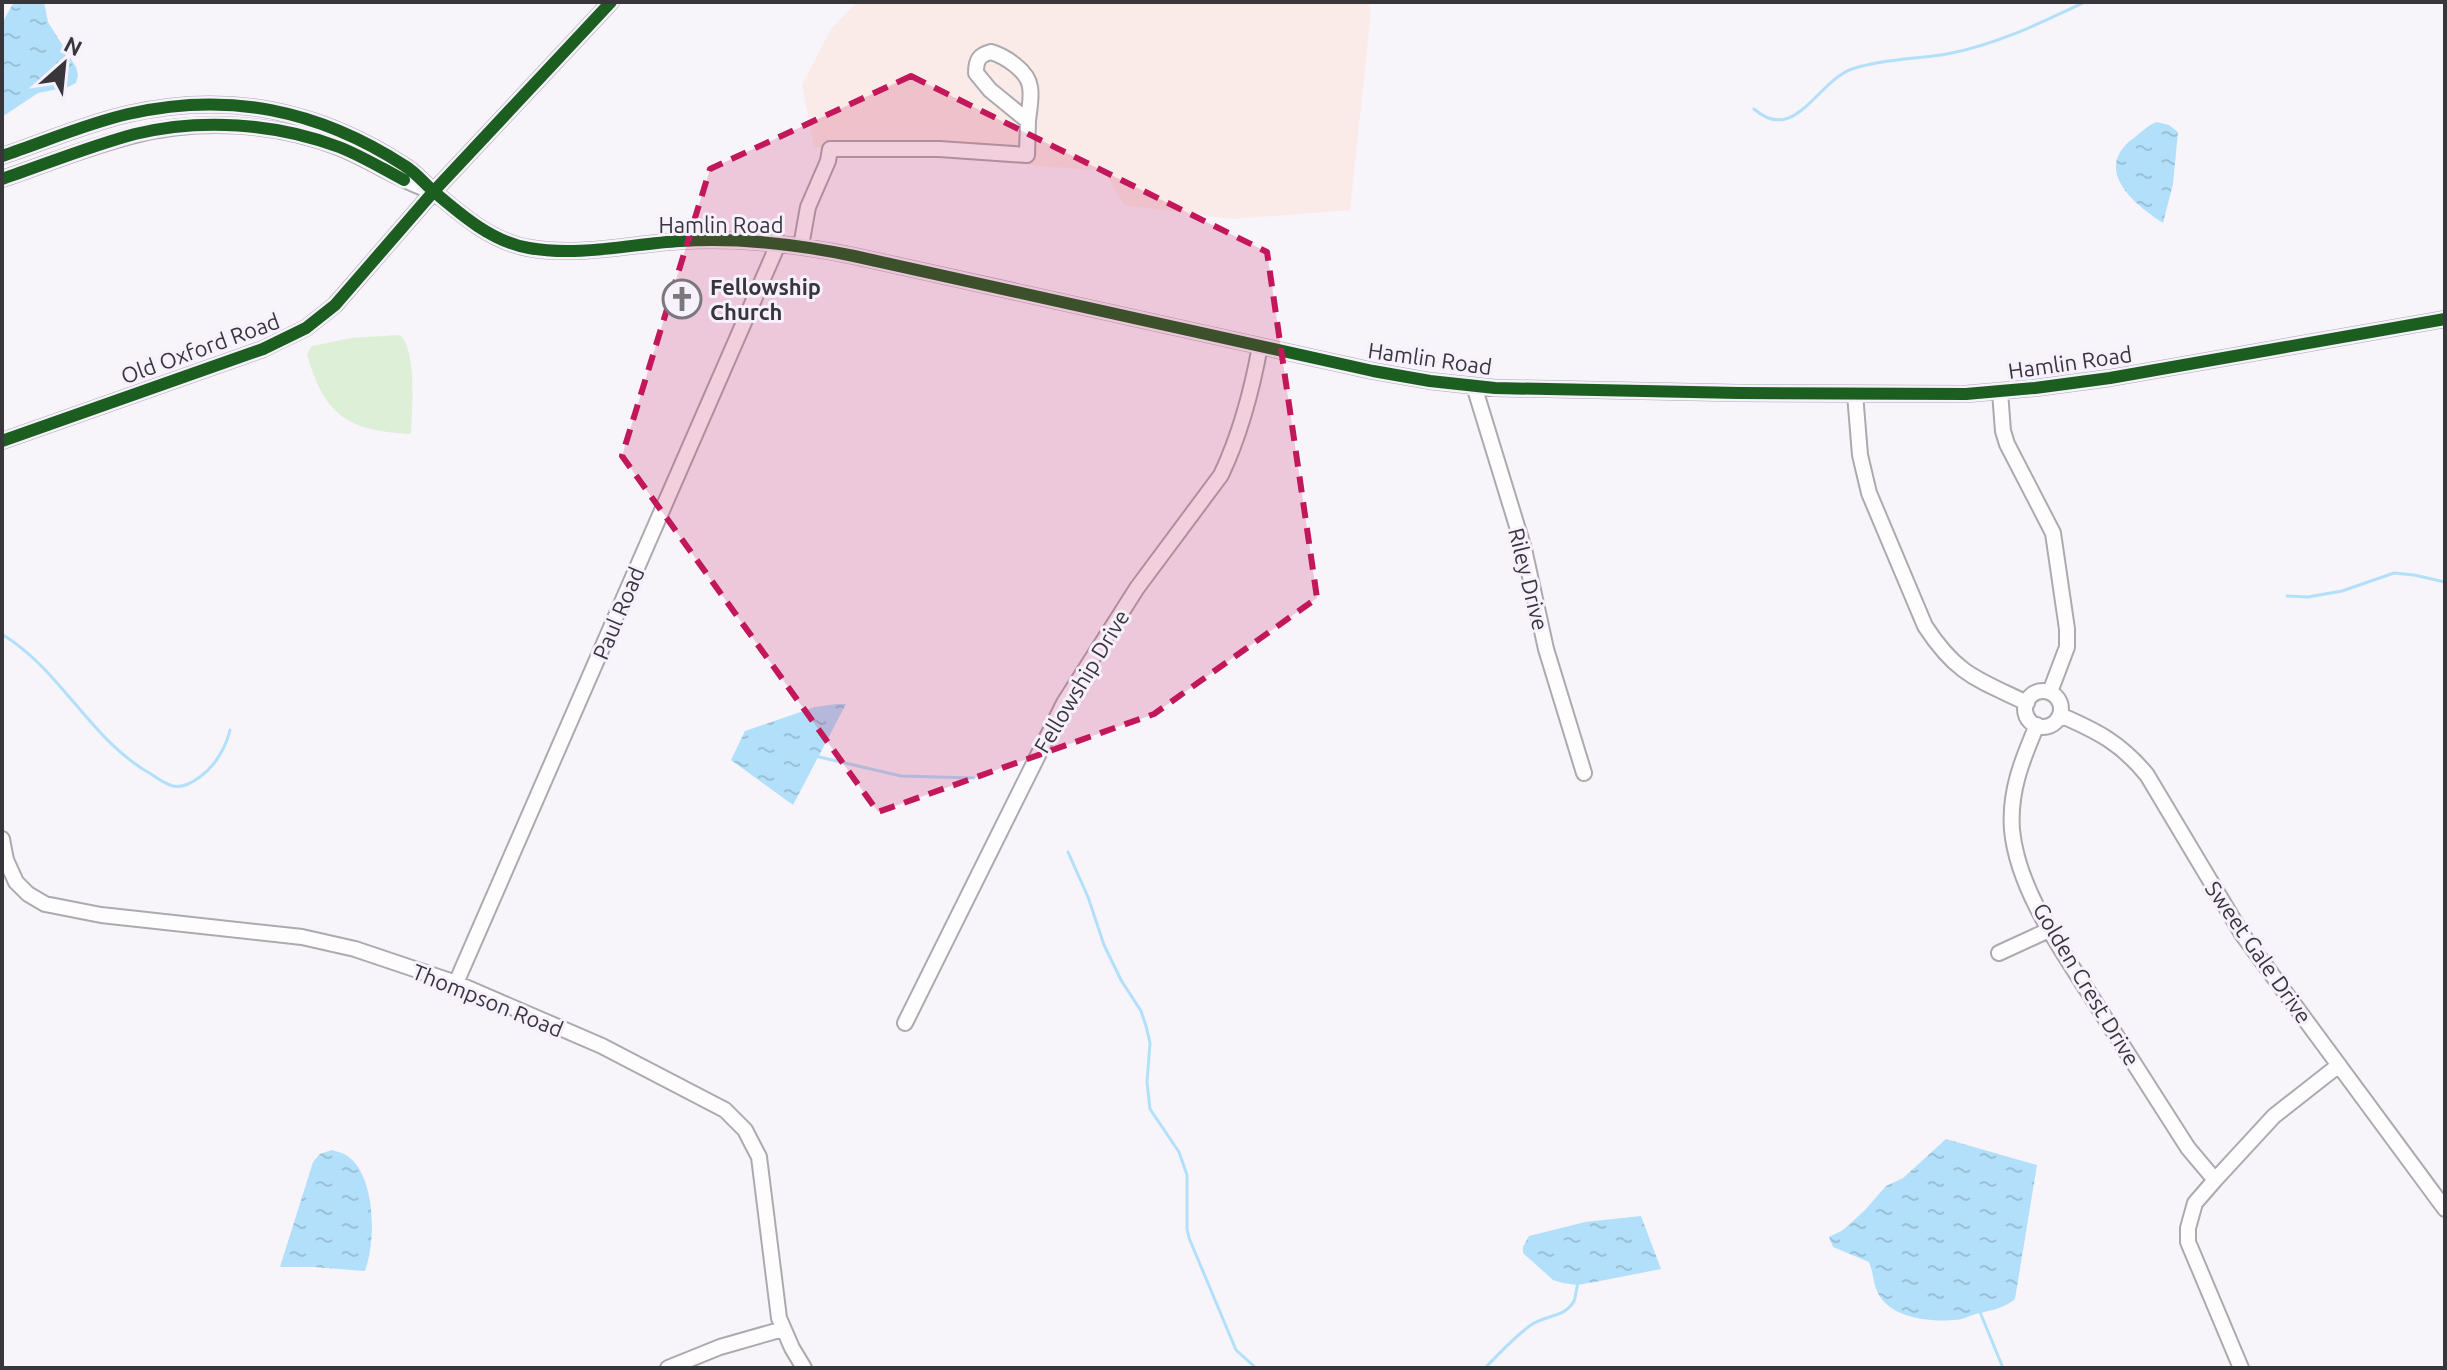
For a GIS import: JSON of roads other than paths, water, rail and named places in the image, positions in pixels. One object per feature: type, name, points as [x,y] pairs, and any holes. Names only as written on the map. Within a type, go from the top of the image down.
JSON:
[{"type":"street","name":"Old Oxford Road","points":[[2,441],[263,349],[324,316],[347,294],[434,191],[611,2]]},
{"type":"street","points":[[801,246],[808,207],[830,149],[939,149],[1027,155],[1031,88],[1028,81],[1000,54],[983,54],[976,65],[976,73],[990,90],[1028,121]]},
{"type":"street","name":"Hamlin Road","points":[[2,156],[126,114],[190,105],[244,105],[285,112],[340,130],[408,167],[471,221],[494,235],[528,248],[565,251],[698,240],[779,242],[1401,377],[1474,386],[1648,392],[1931,395],[2000,392],[2110,378],[2445,319]]},
{"type":"street","points":[[2,179],[134,135],[173,127],[230,126],[273,130],[337,147],[405,181],[434,191]]},
{"type":"street","name":"Paul Road","points":[[456,983],[779,242]]},
{"type":"street","name":"Fellowship Drive","points":[[905,1023],[1064,703],[1137,588],[1221,475],[1249,398],[1260,346]]},
{"type":"street","name":"Riley Drive","points":[[1474,386],[1524,549],[1546,649],[1584,773]]},
{"type":"street","points":[[2000,392],[2007,444],[2053,533],[2067,647],[2050,692]]},
{"type":"street","points":[[1855,394],[1860,455],[1869,493],[1925,626],[1960,669],[1982,684],[2027,703]]},
{"type":"street","points":[[2050,692],[2060,701],[2060,715],[2050,725],[2037,725],[2027,716],[2027,703],[2036,693],[2050,692]]},
{"type":"street","name":"Sweet Gale Drive","points":[[2060,715],[2111,739],[2147,775],[2242,934],[2445,1209]]},
{"type":"street","name":"Golden Crest Drive","points":[[2037,725],[2015,780],[2012,799],[2012,832],[2024,876],[2049,930],[2188,1148],[2215,1180]]},
{"type":"street","name":"Thompson Road","points":[[2,839],[6,860],[16,882],[28,894],[53,907],[302,937],[355,949],[456,983],[637,1063],[716,1105],[735,1119],[751,1139],[759,1157],[776,1303],[783,1329],[804,1368]]},
{"type":"street","points":[[1999,953],[2049,930]]},
{"type":"street","points":[[2241,1368],[2188,1242],[2188,1228],[2195,1203],[2274,1116],[2339,1065]]},
{"type":"street","points":[[668,1368],[720,1347],[783,1329]]},
{"type":"water","points":[[14,2],[44,2],[48,22],[78,75],[76,83],[38,93],[2,117],[2,23]]},
{"type":"water","points":[[2157,122],[2169,125],[2178,132],[2173,184],[2163,223],[2141,207],[2122,186],[2116,164],[2120,152],[2131,140]]},
{"type":"water","points":[[846,704],[793,805],[731,760],[745,731],[815,707]]},
{"type":"water","points":[[1946,1139],[2037,1165],[2015,1299],[2003,1307],[1962,1319],[1930,1320],[1907,1315],[1888,1305],[1876,1289],[1869,1262],[1833,1247],[1829,1237],[1843,1230],[1886,1186],[1903,1178]]},
{"type":"water","points":[[332,1150],[347,1156],[358,1167],[369,1195],[372,1228],[365,1271],[280,1267],[313,1162],[320,1154]]},
{"type":"water","points":[[1641,1216],[1661,1269],[1577,1285],[1553,1280],[1523,1253],[1529,1236],[1585,1222]]},
{"type":"waterway","points":[[1754,109],[1769,118],[1782,120],[1795,115],[1842,74],[1855,68],[1947,54],[1983,45],[2085,2]]},
{"type":"waterway","points":[[2287,596],[2308,597],[2342,591],[2394,573],[2445,582]]},
{"type":"waterway","points":[[3,635],[42,667],[111,743],[130,760],[167,784],[185,785],[206,772],[219,756],[230,730]]},
{"type":"waterway","points":[[815,756],[901,776],[974,778]]},
{"type":"waterway","points":[[1068,852],[1088,897],[1104,945],[1141,1011],[1146,1026],[1150,1043],[1147,1082],[1150,1109],[1179,1152],[1187,1175],[1189,1238],[1236,1350],[1256,1368]]},
{"type":"waterway","points":[[1485,1368],[1531,1325],[1570,1307],[1578,1283]]},
{"type":"waterway","points":[[1980,1312],[2003,1368]]},
{"type":"place","name":"Fellowship Church","points":[[682,299]]}]
